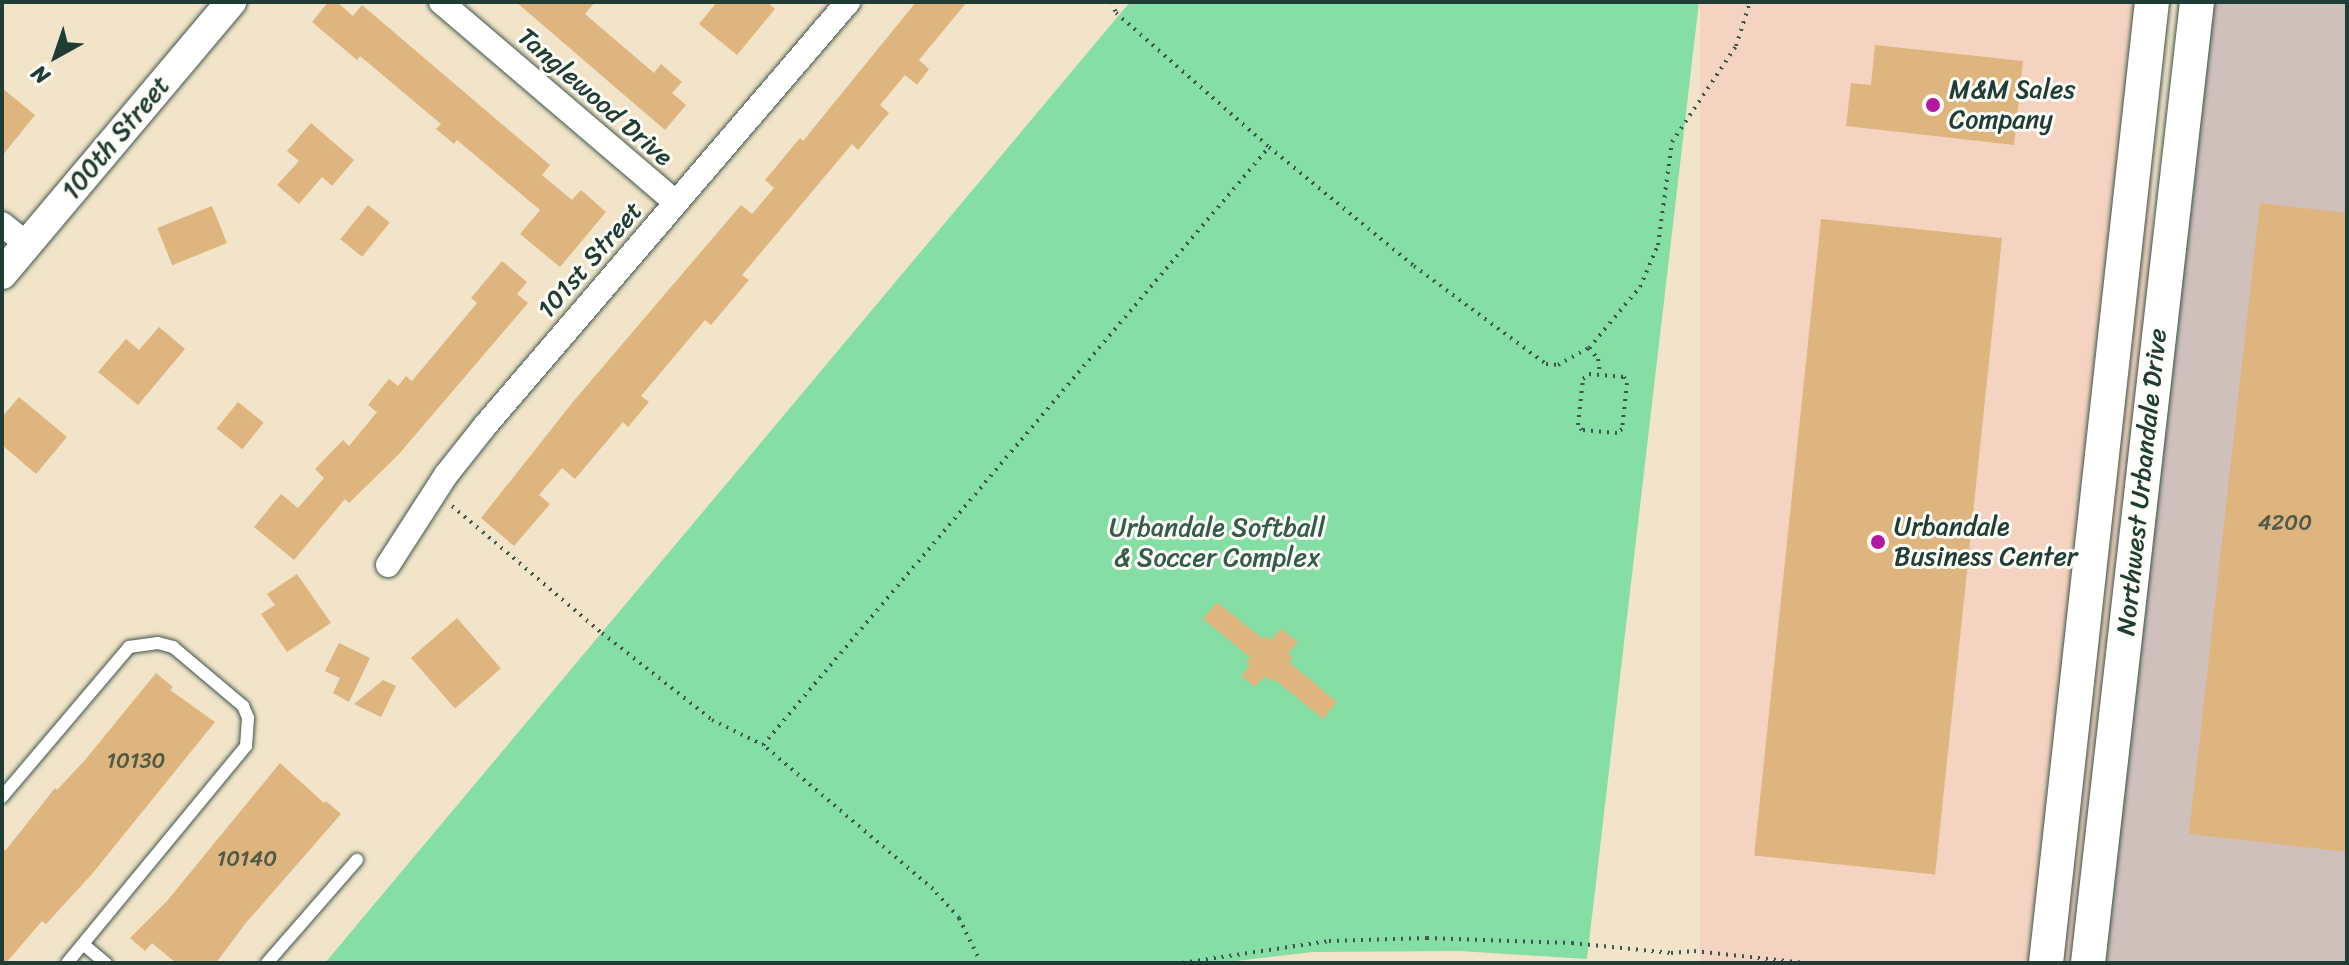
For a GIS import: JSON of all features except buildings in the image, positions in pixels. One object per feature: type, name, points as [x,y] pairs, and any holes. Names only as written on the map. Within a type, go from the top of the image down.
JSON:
[{"type":"main road","name":"Northwest Urbandale Drive","points":[[2046,963],[2152,2]]},
{"type":"main road","name":"Northwest Urbandale Drive","points":[[2088,963],[2197,2]]},
{"type":"street","name":"100th Street","points":[[2,274],[231,2]]},
{"type":"street","name":"Tanglewood Drive","points":[[441,2],[676,203]]},
{"type":"street","name":"101st Street","points":[[388,565],[435,492],[484,427],[848,2]]},
{"type":"street","points":[[2,224],[27,244]]},
{"type":"lane","points":[[2,797],[129,647],[158,643],[173,647],[243,706],[248,718],[246,746],[67,963]]},
{"type":"lane","points":[[267,963],[357,860]]},
{"type":"lane","points":[[83,944],[106,963]]},
{"type":"path","points":[[1112,2],[1116,13],[1269,147],[1414,266],[1546,364],[1558,365],[1589,348],[1640,287],[1658,245],[1672,142],[1736,46],[1750,2]]},
{"type":"path","points":[[763,745],[1269,147]]},
{"type":"path","points":[[1589,348],[1598,359],[1600,375]]},
{"type":"path","points":[[1589,374],[1600,375],[1624,377],[1627,383],[1622,429],[1617,433],[1582,430],[1578,425],[1583,379],[1589,374]]},
{"type":"path","points":[[435,492],[602,633],[712,720],[763,745],[933,889],[959,918],[981,963]]},
{"type":"path","points":[[1182,963],[1329,941],[1427,938],[1572,943],[1671,953],[1694,951],[1804,963]]},
{"type":"shaded area","points":[[1700,2],[2152,2],[2152,963],[1700,963]]},
{"type":"shaded area","points":[[2197,2],[2347,2],[2347,963],[2088,963]]},
{"type":"green space","name":"Urbandale Softball & Soccer Complex","points":[[1130,2],[1699,2],[1587,959],[1459,951],[1313,952],[1219,963],[325,963]]},
{"type":"place","name":"M&M Sales Company","points":[[1933,105]]},
{"type":"place","name":"Urbandale Business Center","points":[[1878,542]]}]
